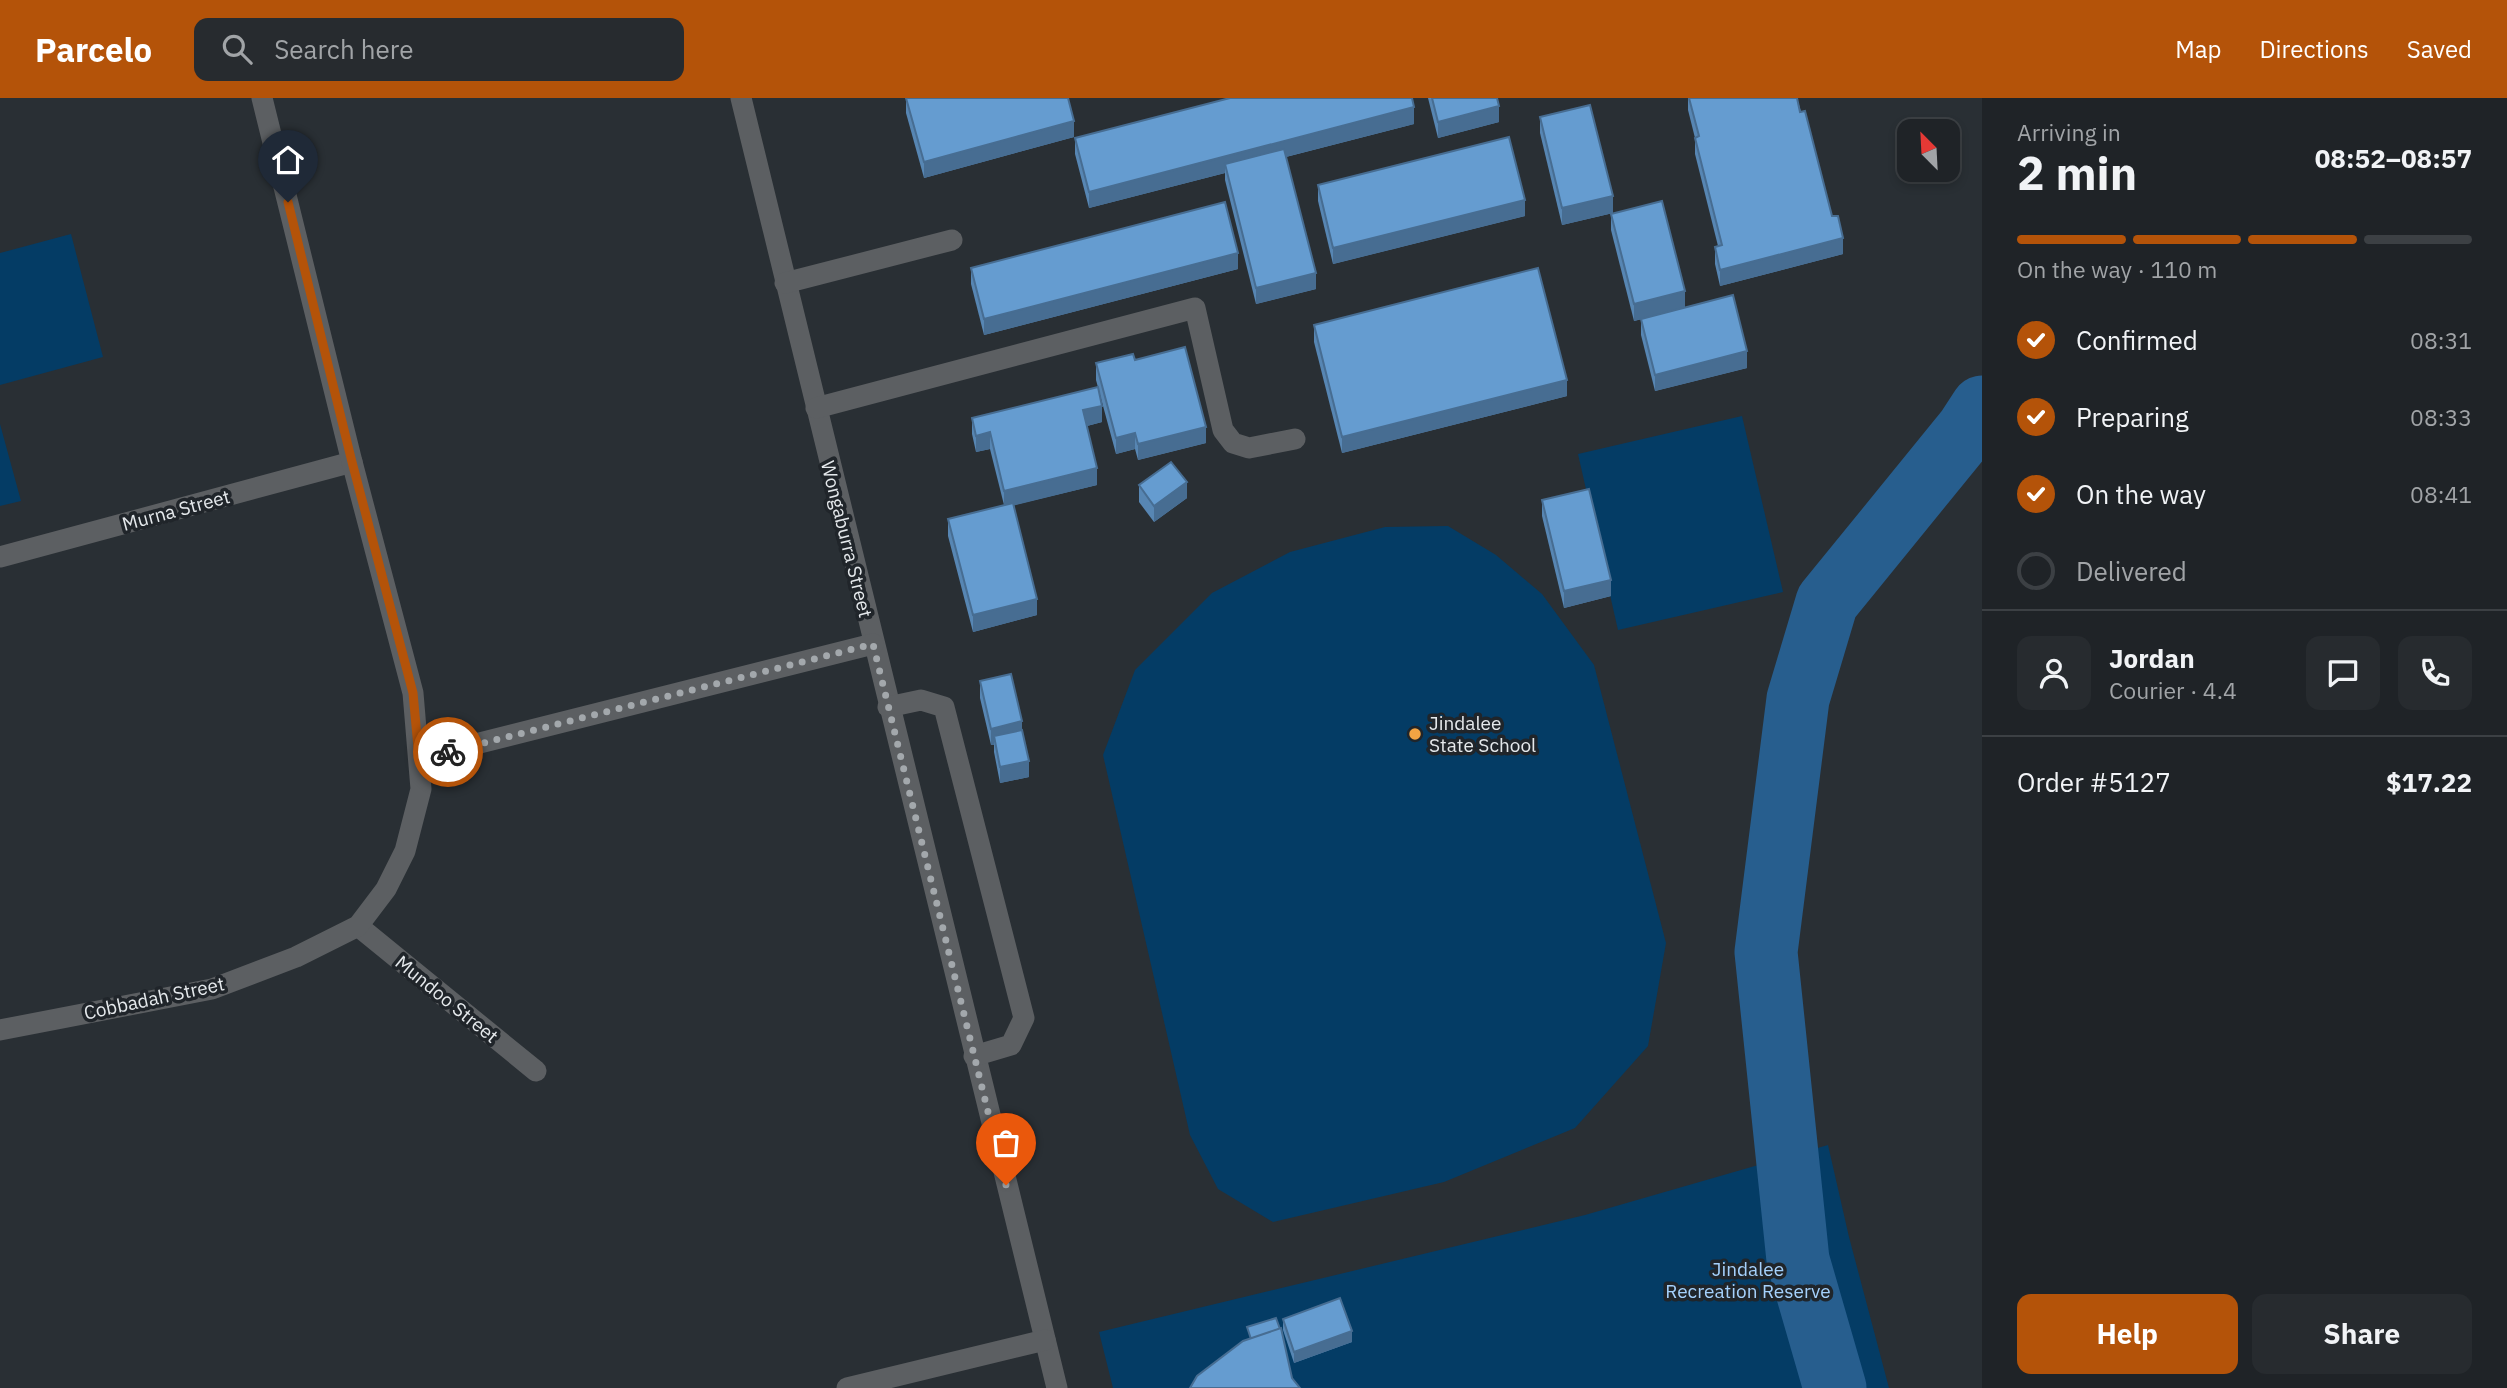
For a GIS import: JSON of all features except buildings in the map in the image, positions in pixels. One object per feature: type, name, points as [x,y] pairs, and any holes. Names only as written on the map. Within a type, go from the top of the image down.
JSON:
[{"type":"street","name":"Cobbadah Street","points":[[0,1030],[212,989],[296,957],[358,926],[386,889],[404,851],[421,789],[413,693],[352,462],[262,98]]},
{"type":"street","name":"Wongaburra Street","points":[[741,98],[888,707],[1057,1388]]},
{"type":"street","points":[[785,284],[952,240]]},
{"type":"street","points":[[816,408],[1195,309],[1223,430],[1233,443],[1249,448],[1295,439]]},
{"type":"street","name":"Murna Street","points":[[0,557],[352,462]]},
{"type":"street","points":[[419,758],[873,644]]},
{"type":"street","points":[[888,707],[921,700],[944,706],[1024,1018],[1011,1045],[974,1056]]},
{"type":"street","name":"Mundoo Street","points":[[358,926],[536,1071]]},
{"type":"street","points":[[847,1388],[1045,1340]]},
{"type":"green space","points":[[71,234],[103,357],[0,385],[0,253]]},
{"type":"green space","points":[[1742,416],[1783,592],[1618,630],[1578,454]]},
{"type":"green space","points":[[0,424],[21,501],[0,506]]},
{"type":"green space","points":[[1448,526],[1496,555],[1542,594],[1594,665],[1666,943],[1648,1046],[1575,1128],[1444,1182],[1273,1222],[1218,1189],[1190,1135],[1103,755],[1135,670],[1212,593],[1290,552],[1385,527]]},
{"type":"green space","name":"Jindalee Recreation Reserve","points":[[1828,1145],[1889,1388],[1113,1388],[1099,1332],[1585,1215]]},
{"type":"waterway","points":[[1835,1388],[1798,1260],[1766,952],[1798,699],[1827,602],[1967,430],[1982,407]]},
{"type":"way so far","points":[[448,752],[873,644],[1006,1185]]},
{"type":"place","name":"Jindalee State School","points":[[1415,734]]},
{"type":"route","points":[[288,202],[352,462],[413,693],[419,758],[448,752]]}]
